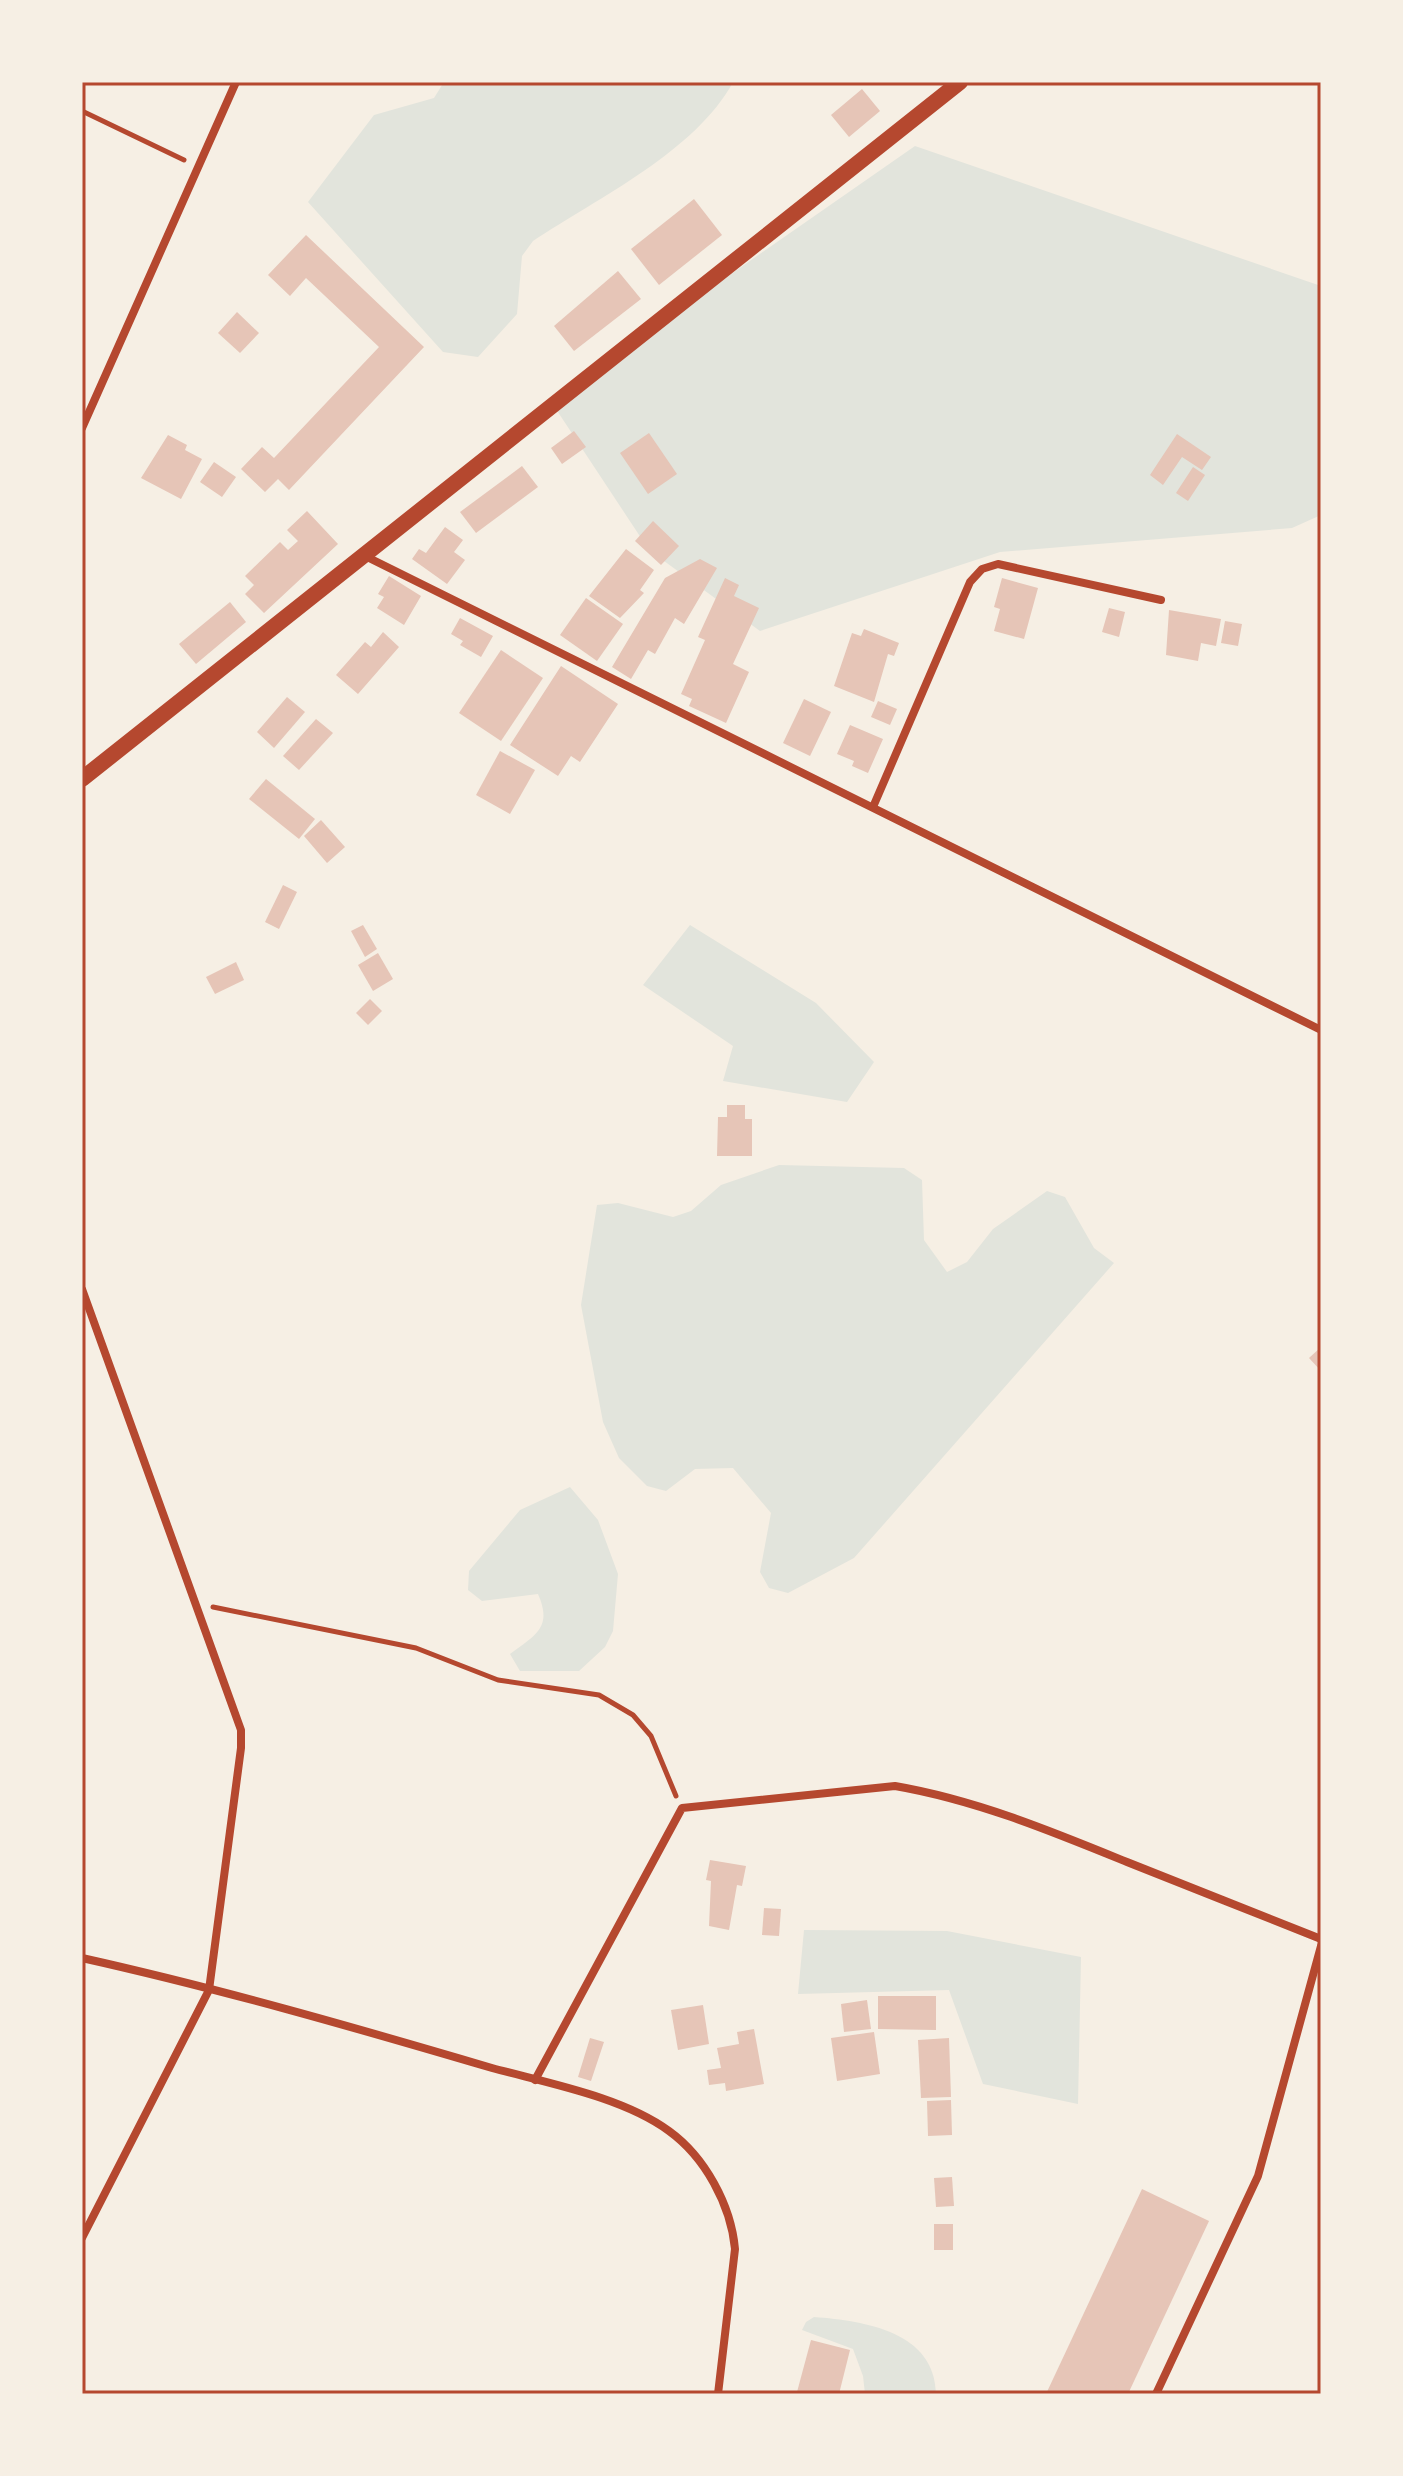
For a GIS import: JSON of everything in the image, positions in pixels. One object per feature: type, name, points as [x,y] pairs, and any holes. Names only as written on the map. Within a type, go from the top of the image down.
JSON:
[{"type":"main road","points":[[82,779],[960,82]]},
{"type":"street","points":[[82,428],[196,165],[236,82]]},
{"type":"street","points":[[365,556],[847,798],[873,807],[1321,1030]]},
{"type":"street","points":[[873,807],[970,582],[982,569],[998,564],[1161,600]]},
{"type":"street","points":[[82,1289],[241,1730],[238,1778],[209,1990],[82,2238]]},
{"type":"street","points":[[535,2080],[682,1808],[871,1788],[916,1790],[984,1806],[1036,1825],[1321,1939]]},
{"type":"street","points":[[1156,2394],[1258,2176],[1321,1946]]},
{"type":"street","points":[[82,1958],[268,2002],[535,2080],[651,2119],[671,2132],[696,2157],[715,2186],[733,2227],[735,2249],[718,2394]]},
{"type":"path","points":[[82,111],[196,165]]},
{"type":"path","points":[[195,1603],[416,1648],[498,1680],[599,1695],[633,1715],[651,1736],[682,1808]]},
{"type":"shaded area","points":[[444,82],[733,82],[716,107],[671,151],[533,241],[522,256],[517,314],[478,357],[443,352],[308,202],[374,115],[434,98]]},
{"type":"shaded area","points":[[915,146],[1321,286],[1321,515],[1292,528],[1000,552],[760,631],[649,550],[550,400]]},
{"type":"shaded area","points":[[690,925],[816,1003],[874,1062],[847,1102],[723,1081],[733,1046],[643,985]]},
{"type":"shaded area","points":[[779,1165],[904,1168],[922,1180],[924,1240],[947,1272],[967,1262],[993,1229],[1047,1191],[1065,1197],[1094,1248],[1114,1263],[854,1558],[788,1593],[769,1588],[760,1572],[771,1513],[733,1468],[695,1469],[666,1491],[647,1486],[619,1458],[603,1422],[581,1305],[597,1205],[618,1203],[673,1217],[691,1211],[721,1185]]},
{"type":"shaded area","points":[[570,1487],[598,1520],[618,1574],[613,1631],[605,1647],[579,1671],[520,1671],[510,1654],[539,1630],[543,1615],[538,1594],[482,1601],[468,1590],[469,1571],[520,1510]]},
{"type":"shaded area","points":[[804,1930],[947,1931],[1081,1957],[1078,2104],[983,2084],[949,1990],[798,1994]]},
{"type":"shaded area","points":[[814,2317],[875,2327],[911,2343],[924,2356],[933,2373],[936,2394],[865,2394],[863,2376],[853,2349],[802,2330],[806,2322]]},
{"type":"building","points":[[862,89],[880,111],[849,137],[831,115]]},
{"type":"building","points":[[694,199],[722,235],[659,285],[631,249]]},
{"type":"building","points":[[306,235],[424,347],[289,490],[278,479],[265,492],[241,469],[262,447],[274,458],[379,347],[306,278],[290,296],[268,275]]},
{"type":"building","points":[[618,271],[641,299],[574,351],[554,326]]},
{"type":"building","points":[[237,312],[259,333],[240,353],[218,333]]},
{"type":"building","points":[[574,431],[586,447],[562,464],[551,448]]},
{"type":"building","points":[[649,433],[677,474],[648,494],[620,453]]},
{"type":"building","points":[[1177,434],[1211,457],[1202,470],[1182,457],[1163,485],[1150,475]]},
{"type":"building","points":[[168,435],[187,445],[185,450],[202,459],[181,499],[141,478]]},
{"type":"building","points":[[214,462],[236,477],[222,497],[200,482]]},
{"type":"building","points":[[522,466],[538,487],[476,533],[460,512]]},
{"type":"building","points":[[1193,467],[1205,475],[1188,501],[1176,493]]},
{"type":"building","points":[[307,511],[338,544],[264,613],[245,594],[254,585],[245,576],[280,542],[288,550],[298,541],[287,530]]},
{"type":"building","points":[[653,521],[679,546],[661,565],[635,541]]},
{"type":"building","points":[[445,527],[463,540],[454,552],[465,560],[447,584],[412,559],[419,549],[426,553]]},
{"type":"building","points":[[626,549],[654,570],[640,590],[644,593],[620,618],[589,596]]},
{"type":"building","points":[[700,559],[717,568],[684,624],[675,618],[655,654],[648,650],[631,679],[612,667],[665,578]]},
{"type":"building","points":[[389,576],[421,596],[404,625],[377,608],[384,597],[378,594]]},
{"type":"building","points":[[725,578],[739,585],[734,596],[759,608],[733,664],[749,672],[726,723],[689,706],[692,699],[681,694],[705,640],[698,637]]},
{"type":"building","points":[[1002,578],[1038,588],[1024,639],[994,631],[1000,609],[994,607]]},
{"type":"building","points":[[586,598],[623,624],[597,661],[560,635]]},
{"type":"building","points":[[230,602],[246,622],[196,664],[179,644]]},
{"type":"building","points":[[1109,608],[1125,612],[1119,637],[1102,632]]},
{"type":"building","points":[[1169,610],[1221,619],[1216,646],[1201,643],[1198,661],[1166,655]]},
{"type":"building","points":[[460,618],[493,636],[481,657],[460,645],[463,641],[451,634]]},
{"type":"building","points":[[1225,621],[1242,624],[1238,646],[1221,643]]},
{"type":"building","points":[[864,629],[899,643],[894,656],[888,654],[874,702],[834,686],[852,633],[861,636]]},
{"type":"building","points":[[383,632],[399,647],[358,694],[336,675],[365,642],[371,647]]},
{"type":"building","points":[[501,650],[543,678],[501,741],[459,713]]},
{"type":"building","points":[[561,666],[618,704],[580,762],[571,756],[558,776],[510,745]]},
{"type":"building","points":[[287,697],[305,712],[274,748],[257,732]]},
{"type":"building","points":[[804,699],[831,712],[810,756],[783,743]]},
{"type":"building","points":[[878,701],[897,709],[890,725],[871,717]]},
{"type":"building","points":[[316,719],[333,733],[299,770],[283,756]]},
{"type":"building","points":[[850,725],[883,739],[868,773],[852,766],[854,761],[837,754]]},
{"type":"building","points":[[500,751],[535,770],[510,814],[476,795]]},
{"type":"building","points":[[266,779],[315,819],[299,839],[249,799]]},
{"type":"building","points":[[321,820],[345,847],[327,863],[304,836]]},
{"type":"building","points":[[283,885],[297,892],[279,929],[265,922]]},
{"type":"building","points":[[363,925],[377,949],[365,957],[351,931]]},
{"type":"building","points":[[378,953],[393,979],[373,991],[358,965]]},
{"type":"building","points":[[236,962],[244,980],[215,994],[206,977]]},
{"type":"building","points":[[370,999],[382,1011],[368,1025],[356,1013]]},
{"type":"building","points":[[727,1105],[745,1105],[745,1119],[752,1119],[752,1156],[717,1156],[718,1117],[727,1117]]},
{"type":"building","points":[[1321,1347],[1321,1371],[1309,1358]]},
{"type":"building","points":[[710,1860],[746,1866],[742,1886],[737,1885],[729,1930],[709,1926],[711,1881],[706,1880]]},
{"type":"building","points":[[764,1908],[781,1909],[779,1936],[762,1935]]},
{"type":"building","points":[[878,1996],[936,1996],[936,2030],[878,2029]]},
{"type":"building","points":[[867,2000],[871,2029],[844,2032],[841,2004]]},
{"type":"building","points":[[703,2005],[709,2044],[678,2050],[671,2010]]},
{"type":"building","points":[[754,2029],[764,2084],[726,2091],[725,2083],[709,2085],[707,2070],[721,2068],[717,2048],[739,2044],[737,2032]]},
{"type":"building","points":[[874,2032],[880,2074],[837,2081],[831,2038]]},
{"type":"building","points":[[590,2038],[604,2042],[591,2081],[578,2077]]},
{"type":"building","points":[[949,2038],[951,2097],[921,2098],[918,2040]]},
{"type":"building","points":[[951,2100],[952,2135],[928,2136],[927,2101]]},
{"type":"building","points":[[952,2177],[954,2206],[936,2207],[934,2178]]},
{"type":"building","points":[[1142,2189],[1209,2221],[1128,2394],[1046,2394]]},
{"type":"building","points":[[934,2224],[953,2224],[953,2250],[934,2250]]},
{"type":"building","points":[[811,2340],[850,2350],[839,2394],[797,2392]]}]
